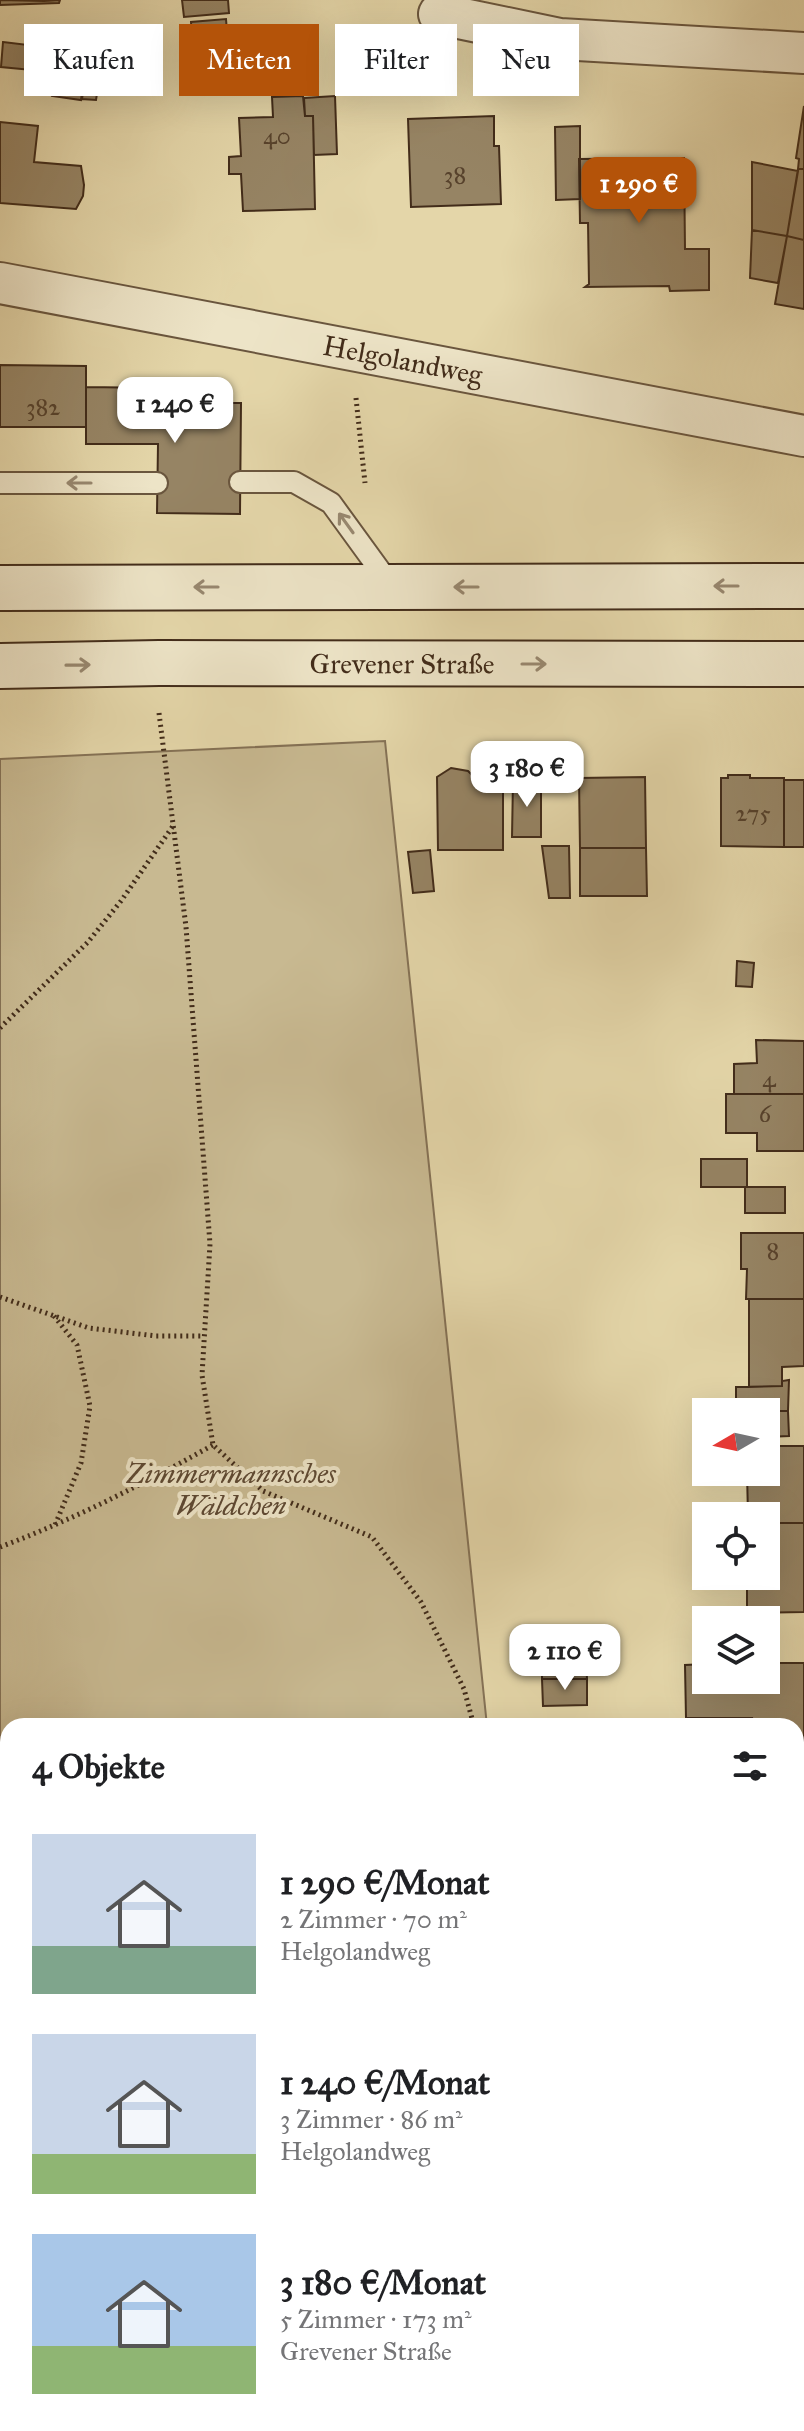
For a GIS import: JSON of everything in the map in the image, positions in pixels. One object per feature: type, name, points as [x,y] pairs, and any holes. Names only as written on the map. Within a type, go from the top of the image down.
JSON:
[{"type":"main road","points":[[0,588],[804,586]]},
{"type":"main road","name":"Grevener Straße","points":[[0,666],[159,663],[804,664]]},
{"type":"street","points":[[439,14],[560,39],[804,53]]},
{"type":"street","name":"Helgolandweg","points":[[0,283],[804,436]]},
{"type":"lane","points":[[240,482],[294,482],[331,503],[392,587]]},
{"type":"lane","points":[[0,483],[157,483]]},
{"type":"path","points":[[351,349],[365,484]]},
{"type":"path","points":[[159,712],[186,927],[210,1244],[202,1375],[213,1445],[263,1491],[372,1537],[421,1602],[464,1689],[472,1718]]},
{"type":"path","points":[[0,1028],[88,942],[174,825]]},
{"type":"path","points":[[0,1297],[89,1328],[156,1336],[204,1336]]},
{"type":"path","points":[[54,1316],[77,1345],[90,1406],[81,1463],[54,1526]]},
{"type":"path","points":[[0,1547],[134,1490],[213,1445]]},
{"type":"green space","name":"Zimmermannsches Wäldchen","points":[[385,741],[486,1718],[0,1718],[0,759]]},
{"type":"building","points":[[0,0],[60,0],[59,3],[0,5]]},
{"type":"building","points":[[182,0],[228,0],[229,13],[184,17]]},
{"type":"building","points":[[226,19],[226,24],[191,24]]},
{"type":"building","points":[[3,42],[24,44],[24,69],[1,67]]},
{"type":"building","points":[[52,96],[82,96],[81,100]]},
{"type":"building","points":[[82,96],[97,96],[96,100],[82,99]]},
{"type":"building","points":[[303,96],[305,116],[313,116],[315,209],[243,211],[241,174],[229,174],[229,157],[241,156],[239,118],[273,117],[272,97]]},
{"type":"building","points":[[335,96],[337,154],[314,155],[313,116],[305,116],[304,98]]},
{"type":"building","points":[[804,106],[804,169],[798,169],[799,159],[796,158]]},
{"type":"building","points":[[494,116],[494,146],[499,146],[501,204],[411,207],[408,119]]},
{"type":"building","points":[[0,122],[38,126],[34,162],[81,166],[83,196],[76,209],[0,203]]},
{"type":"building","points":[[580,126],[580,199],[556,200],[555,127]]},
{"type":"building","points":[[684,158],[685,249],[709,249],[709,290],[670,291],[669,286],[585,287],[589,284],[588,223],[580,223],[579,159]]},
{"type":"building","points":[[752,162],[798,171],[787,236],[752,230]]},
{"type":"building","points":[[798,169],[804,169],[804,240],[787,236]]},
{"type":"building","points":[[752,230],[787,236],[778,283],[750,278]]},
{"type":"building","points":[[787,236],[804,240],[804,309],[775,304]]},
{"type":"building","points":[[0,365],[86,366],[86,427],[0,427]]},
{"type":"building","points":[[86,387],[158,388],[158,403],[241,403],[240,514],[157,513],[158,444],[86,444]]},
{"type":"building","points":[[451,768],[468,771],[474,777],[503,777],[503,850],[438,850],[437,777]]},
{"type":"building","points":[[728,775],[784,778],[784,847],[721,846],[721,778],[728,778]]},
{"type":"building","points":[[645,777],[646,848],[580,848],[579,778]]},
{"type":"building","points":[[784,780],[804,780],[804,847],[784,847]]},
{"type":"building","points":[[513,781],[541,781],[541,837],[512,837]]},
{"type":"building","points":[[542,846],[569,846],[570,898],[549,898]]},
{"type":"building","points":[[580,848],[646,848],[647,896],[580,896]]},
{"type":"building","points":[[430,850],[434,891],[413,893],[408,852]]},
{"type":"building","points":[[737,961],[754,963],[752,987],[736,986]]},
{"type":"building","points":[[756,1040],[804,1041],[804,1094],[734,1094],[734,1064],[757,1063]]},
{"type":"building","points":[[726,1094],[804,1094],[804,1151],[757,1151],[757,1133],[726,1133]]},
{"type":"building","points":[[701,1159],[747,1159],[747,1187],[701,1187]]},
{"type":"building","points":[[745,1187],[785,1187],[785,1213],[745,1213]]},
{"type":"building","points":[[741,1233],[804,1233],[804,1299],[746,1299],[747,1269],[741,1269]]},
{"type":"building","points":[[749,1299],[804,1299],[804,1366],[782,1367],[782,1386],[749,1387]]},
{"type":"building","points":[[789,1380],[788,1411],[780,1411],[780,1398],[736,1398],[736,1387],[782,1386],[782,1381]]},
{"type":"building","points":[[780,1411],[788,1411],[789,1436],[780,1436]]},
{"type":"building","points":[[780,1446],[804,1446],[804,1523],[780,1523],[780,1502],[748,1502],[747,1486],[780,1486]]},
{"type":"building","points":[[780,1523],[804,1523],[804,1612],[780,1612],[780,1606],[747,1606],[747,1590],[780,1590]]},
{"type":"building","points":[[586,1656],[587,1679],[542,1679],[542,1657]]},
{"type":"building","points":[[780,1663],[804,1663],[804,1718],[686,1718],[685,1665],[692,1665],[692,1694],[780,1694]]},
{"type":"building","points":[[542,1679],[587,1679],[587,1705],[543,1706]]}]
